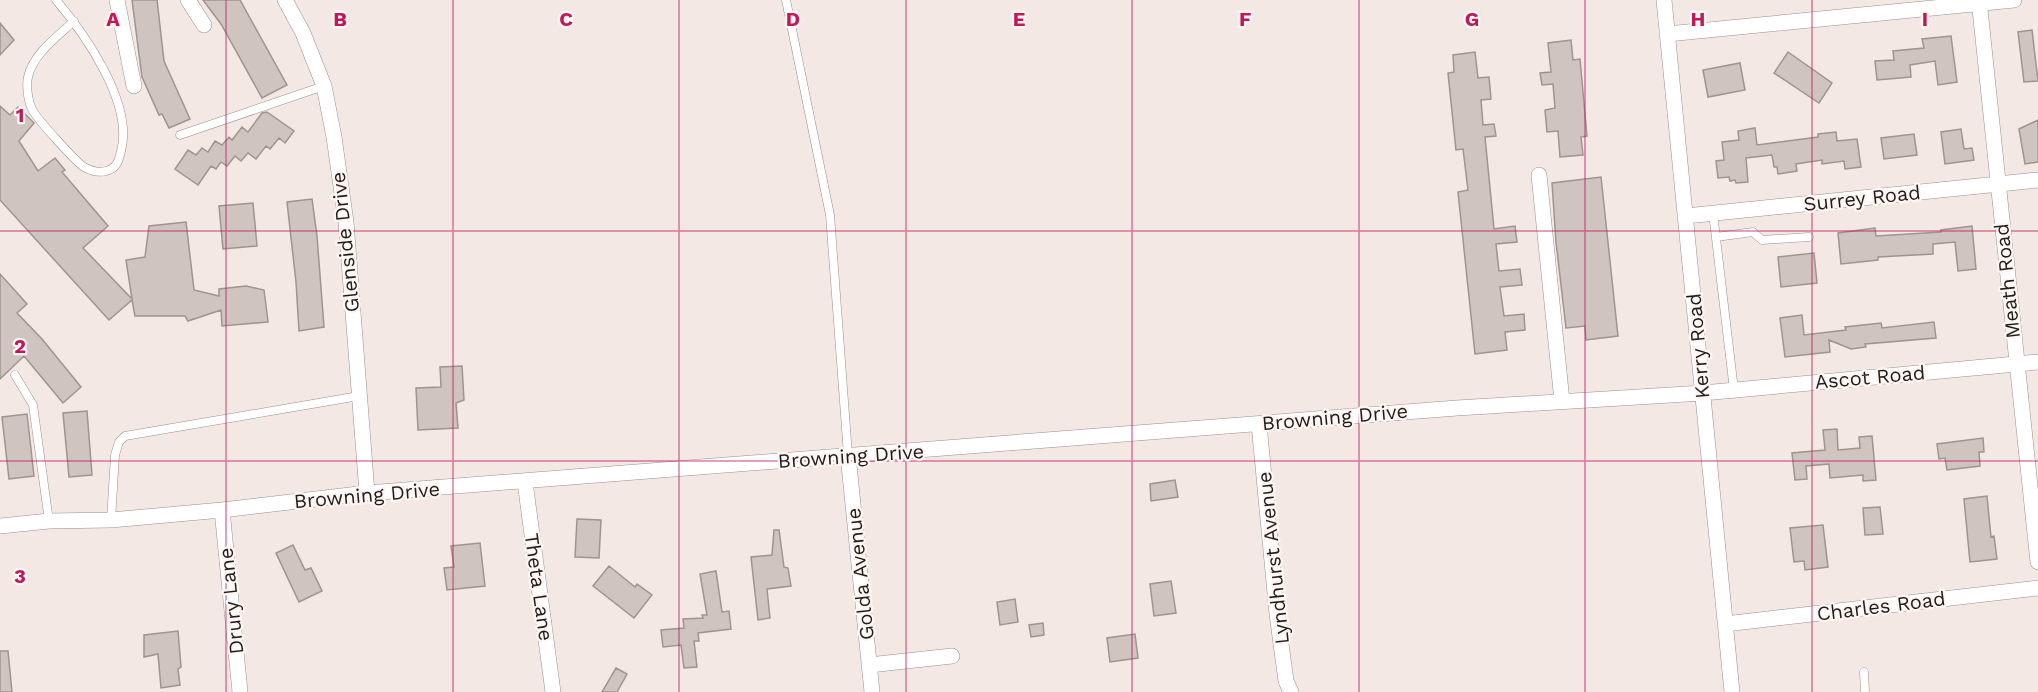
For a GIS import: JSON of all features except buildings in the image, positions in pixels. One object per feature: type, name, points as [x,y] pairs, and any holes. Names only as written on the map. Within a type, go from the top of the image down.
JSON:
[{"type":"street","points":[[117,0],[134,86]]},
{"type":"street","points":[[188,0],[204,25]]},
{"type":"street","name":"Glenside Drive","points":[[285,0],[303,33],[324,86],[334,137],[346,222],[367,493]]},
{"type":"street","name":"Kerry Road","points":[[1664,0],[1732,692]]},
{"type":"street","points":[[1667,34],[2014,0]]},
{"type":"street","name":"Meath Road","points":[[1979,2],[2038,562]]},
{"type":"street","points":[[1539,175],[1563,401]]},
{"type":"street","name":"Surrey Road","points":[[1686,216],[2038,180]]},
{"type":"street","name":"Ascot Road","points":[[1702,393],[2038,362]]},
{"type":"street","name":"Browning Drive","points":[[0,526],[49,521],[111,520],[367,493],[848,455],[1563,401],[1702,393]]},
{"type":"street","name":"Lyndhurst Avenue","points":[[1260,424],[1277,614],[1286,681],[1291,692]]},
{"type":"street","name":"Golda Avenue","points":[[848,455],[872,692]]},
{"type":"street","name":"Theta Lane","points":[[525,482],[554,692]]},
{"type":"street","name":"Drury Lane","points":[[222,510],[240,692]]},
{"type":"street","name":"Charles Road","points":[[1725,624],[2038,588]]},
{"type":"street","points":[[869,665],[952,656]]},
{"type":"lane","points":[[56,0],[74,21],[110,81],[120,115],[124,142],[118,164],[107,171],[95,172],[82,166],[32,110],[28,94],[28,78],[35,59],[74,21]]},
{"type":"lane","points":[[786,0],[830,215],[848,455]]},
{"type":"lane","points":[[180,135],[324,86]]},
{"type":"lane","points":[[1713,213],[1734,390]]},
{"type":"lane","points":[[1716,237],[1753,232],[1762,240],[1809,237]]},
{"type":"lane","points":[[15,375],[33,405],[49,521]]},
{"type":"lane","points":[[111,520],[115,455],[119,442],[125,436],[359,396]]},
{"type":"lane","points":[[1864,672],[1865,692]]}]
